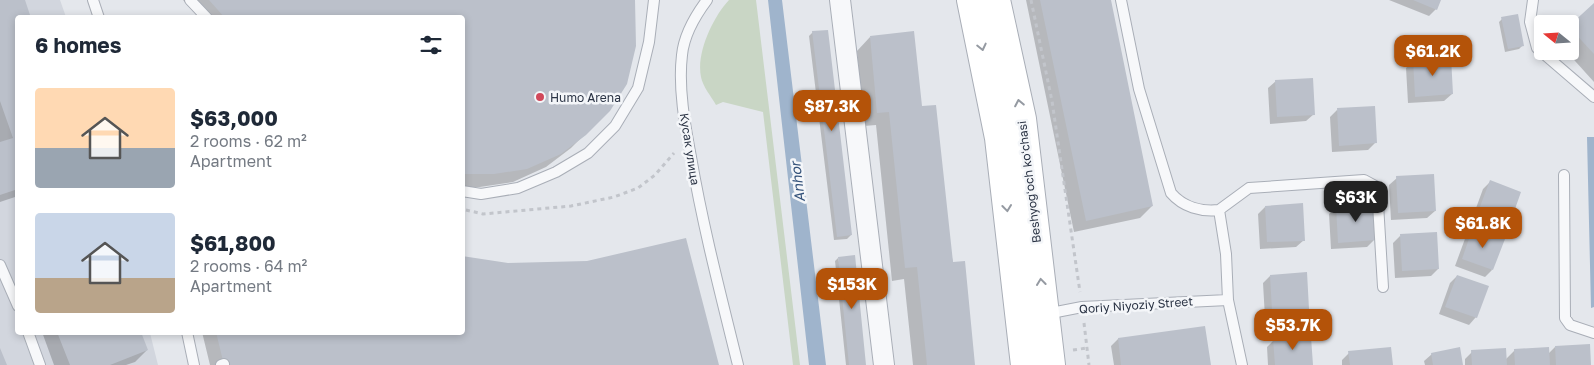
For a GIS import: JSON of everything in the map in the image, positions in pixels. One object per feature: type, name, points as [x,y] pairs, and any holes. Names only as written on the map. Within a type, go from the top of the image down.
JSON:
[{"type":"main road","name":"Beshyogʻoch koʻchasi","points":[[971,0],[999,138],[1025,365]]},
{"type":"main road","name":"Beshyogʻoch koʻchasi","points":[[996,0],[1022,119],[1051,365]]},
{"type":"street","points":[[840,0],[884,365]]},
{"type":"lane","points":[[93,0],[98,15]]},
{"type":"lane","points":[[190,0],[204,15]]},
{"type":"lane","points":[[465,191],[481,194],[518,188],[556,172],[588,153],[615,126],[638,88],[648,42],[654,0]]},
{"type":"lane","name":"Кусак улица","points":[[707,0],[692,22],[682,54],[681,72],[686,133],[699,202],[738,365]]},
{"type":"lane","points":[[1121,0],[1139,89],[1171,193],[1180,204],[1204,210],[1219,210],[1249,188],[1364,180],[1372,182],[1377,187],[1383,287]]},
{"type":"lane","points":[[1533,0],[1530,22],[1537,48],[1594,97]]},
{"type":"lane","points":[[1564,175],[1566,318],[1570,325],[1594,333]]},
{"type":"lane","points":[[1219,210],[1226,254],[1228,300],[1242,365]]},
{"type":"lane","points":[[0,265],[15,299]]},
{"type":"lane","name":"Qoriy Niyoziy Street","points":[[1045,314],[1082,307],[1228,300]]},
{"type":"lane","points":[[29,335],[40,365]]},
{"type":"lane","points":[[188,335],[194,365]]},
{"type":"path","points":[[1030,0],[1052,101],[1089,365]]},
{"type":"path","points":[[465,210],[483,214],[571,206],[614,197],[638,188],[655,176],[671,158],[686,133]]},
{"type":"shaded area","points":[[0,0],[60,0],[65,15],[15,15],[15,335],[150,335],[158,365],[0,365]]},
{"type":"green space","points":[[729,0],[756,0],[800,365],[793,365],[763,112],[723,102],[716,105],[705,88],[701,77],[701,57],[707,36],[717,16]]},
{"type":"water","name":"Anhor","points":[[768,0],[782,0],[826,365],[809,365]]},
{"type":"water","points":[[1587,137],[1594,137],[1594,307],[1591,308]]},
{"type":"building","points":[[0,0],[25,0],[30,15],[15,15],[15,190],[0,195],[0,142],[13,138],[0,101]]},
{"type":"building","name":"Humo Arena","points":[[209,0],[635,0],[636,46],[627,84],[610,111],[586,135],[561,154],[527,169],[494,174],[465,174],[465,15],[222,15]]},
{"type":"building","points":[[1040,0],[1111,0],[1153,206],[1086,221]]},
{"type":"building","points":[[1413,0],[1441,0],[1437,10]]},
{"type":"building","points":[[1594,3],[1594,54],[1579,38],[1579,17]]},
{"type":"building","points":[[1518,14],[1524,46],[1508,49],[1501,17]]},
{"type":"building","points":[[828,30],[852,235],[837,237],[812,31]]},
{"type":"building","points":[[914,31],[922,106],[936,105],[953,262],[965,261],[975,365],[927,365],[917,267],[905,268],[889,112],[877,113],[870,36]]},
{"type":"building","points":[[1451,57],[1453,94],[1415,97],[1413,59]]},
{"type":"building","points":[[1313,78],[1315,115],[1277,117],[1275,80]]},
{"type":"building","points":[[1375,106],[1377,143],[1339,146],[1337,108]]},
{"type":"building","points":[[1434,174],[1436,211],[1398,213],[1396,176]]},
{"type":"building","points":[[1490,180],[1521,192],[1510,223],[1478,212]]},
{"type":"building","points":[[1303,203],[1305,241],[1267,242],[1265,206]]},
{"type":"building","points":[[1374,203],[1376,240],[1338,243],[1336,206]]},
{"type":"building","points":[[1473,227],[1505,239],[1493,270],[1462,259]]},
{"type":"building","points":[[1437,232],[1439,269],[1402,271],[1400,234]]},
{"type":"building","points":[[686,238],[719,365],[224,365],[217,335],[465,335],[465,256],[508,263],[587,261]]},
{"type":"building","points":[[855,255],[866,365],[849,365],[838,257]]},
{"type":"building","points":[[1307,272],[1309,309],[1272,311],[1270,275]]},
{"type":"building","points":[[1457,275],[1489,286],[1477,318],[1445,307]]},
{"type":"building","points":[[1205,326],[1211,365],[1121,365],[1118,338]]},
{"type":"building","points":[[58,335],[142,335],[148,350],[110,365],[70,365]]},
{"type":"building","points":[[1311,337],[1313,365],[1275,365],[1273,339]]},
{"type":"building","points":[[1590,344],[1591,365],[1556,365],[1555,346]]},
{"type":"building","points":[[1391,347],[1393,365],[1350,365],[1348,351]]},
{"type":"building","points":[[1460,347],[1463,365],[1433,365],[1431,353]]},
{"type":"building","points":[[1549,347],[1550,365],[1515,365],[1514,349]]},
{"type":"building","points":[[0,348],[7,365],[0,365]]},
{"type":"building","points":[[1506,348],[1507,365],[1472,365],[1471,350]]},
{"type":"place","name":"Humo Arena","points":[[540,97]]}]
